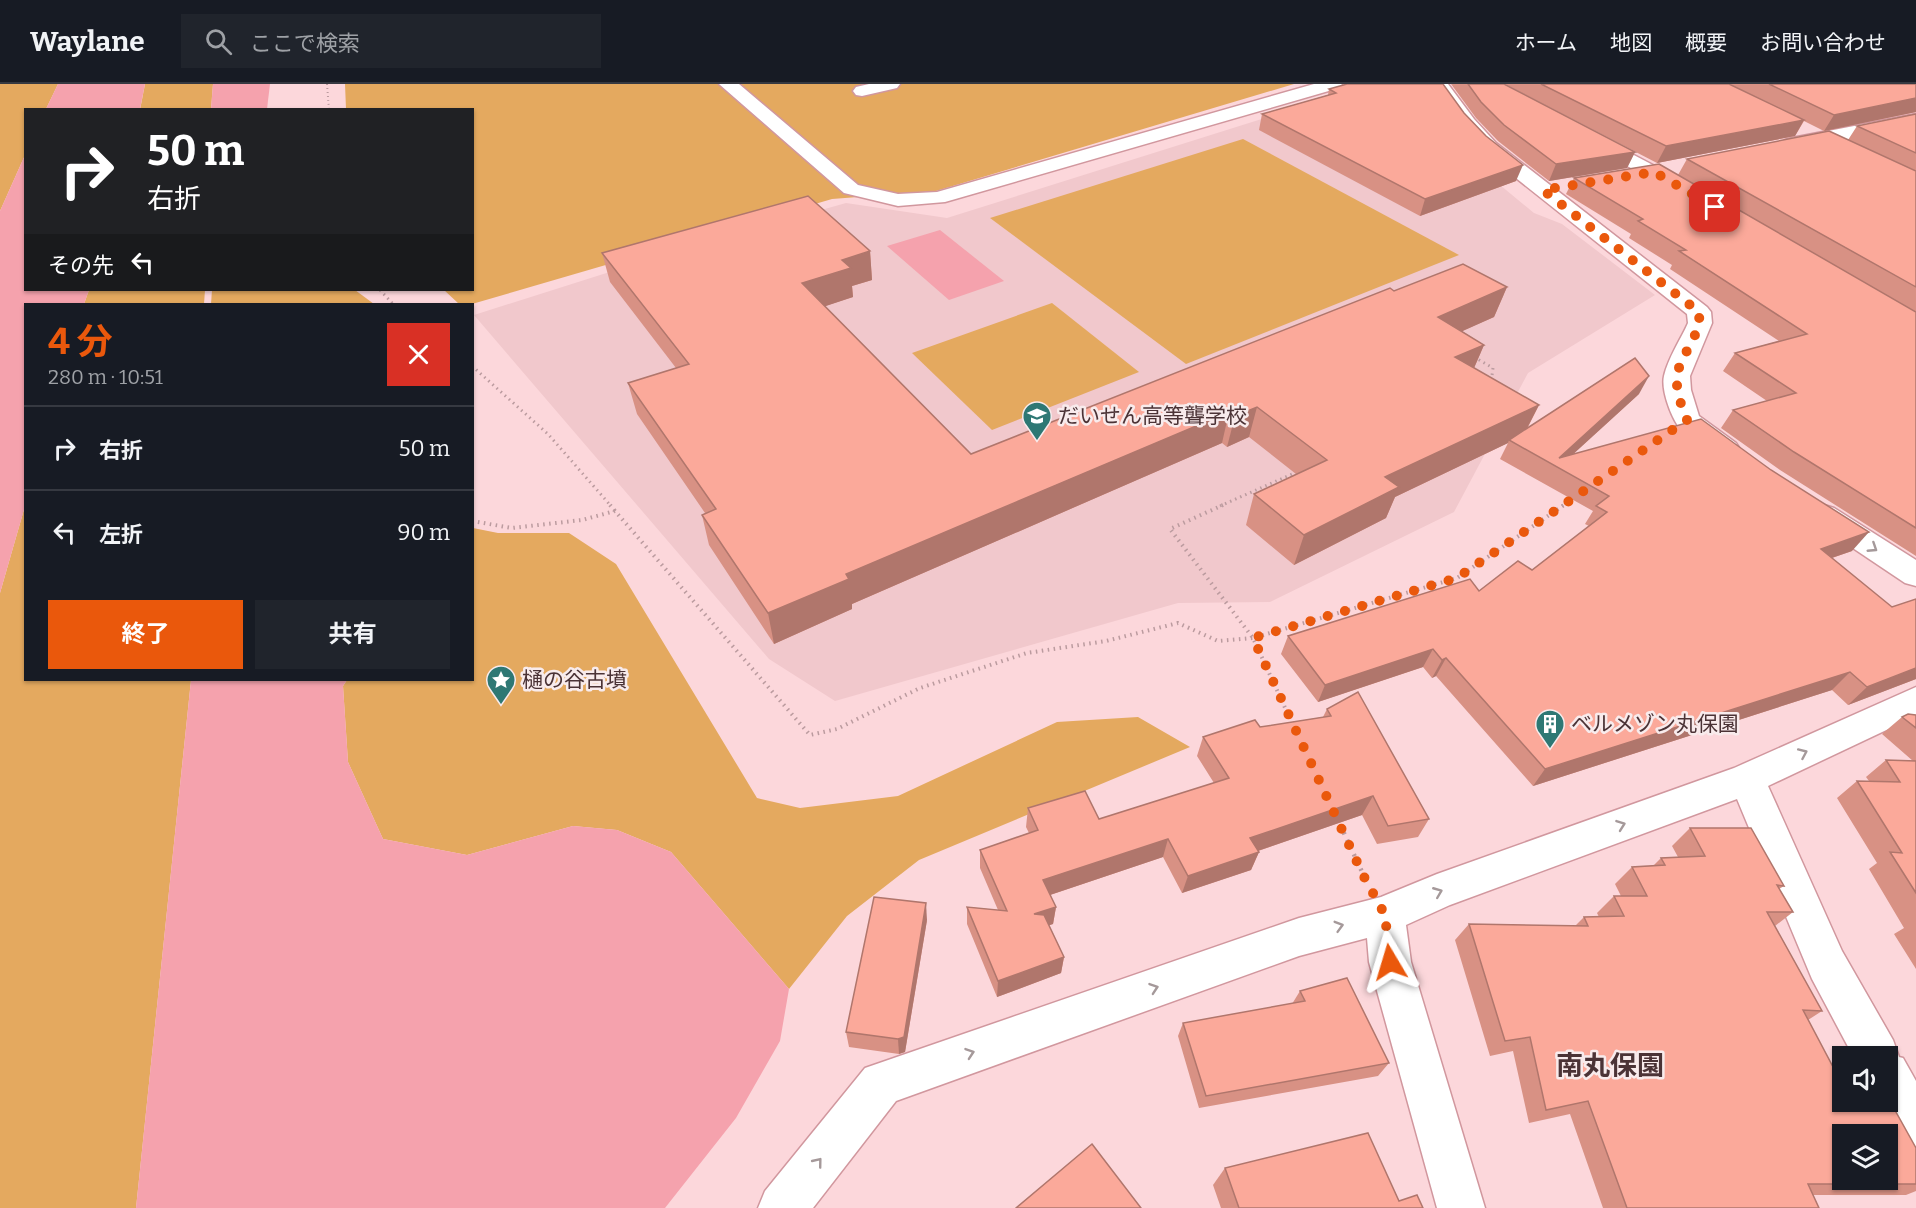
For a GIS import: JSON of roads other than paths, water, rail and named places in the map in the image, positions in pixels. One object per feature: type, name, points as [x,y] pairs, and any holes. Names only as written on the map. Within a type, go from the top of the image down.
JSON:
[{"type":"street","points":[[728,84],[851,189],[898,200],[938,198],[1333,84]]},
{"type":"street","points":[[862,91],[891,84]]},
{"type":"street","points":[[1439,84],[1467,123],[1489,147],[1554,188],[1699,312],[1700,323],[1677,376],[1681,403],[1687,420],[1745,462]]},
{"type":"street","points":[[1776,147],[1916,120]]},
{"type":"street","points":[[1790,123],[1852,154]]},
{"type":"street","points":[[1570,128],[1695,195]]},
{"type":"street","points":[[1621,177],[1676,167]]},
{"type":"street","points":[[1806,504],[1916,575]]},
{"type":"street","points":[[782,1208],[881,1084],[1299,937],[1385,915],[1437,892],[1747,779],[1916,701]]},
{"type":"street","points":[[1747,779],[1827,965],[1872,1046]]},
{"type":"street","points":[[1385,915],[1390,962],[1461,1208]]},
{"type":"street","points":[[1898,1094],[1916,1126]]},
{"type":"place","name":"だいせん高等聾学校","points":[[1037,442]]},
{"type":"place","name":"樋の谷古墳","points":[[501,706]]},
{"type":"place","name":"ベルメゾン丸保園","points":[[1550,750]]},
{"type":"district","name":"南丸保園","points":[[1610,1066]]}]
